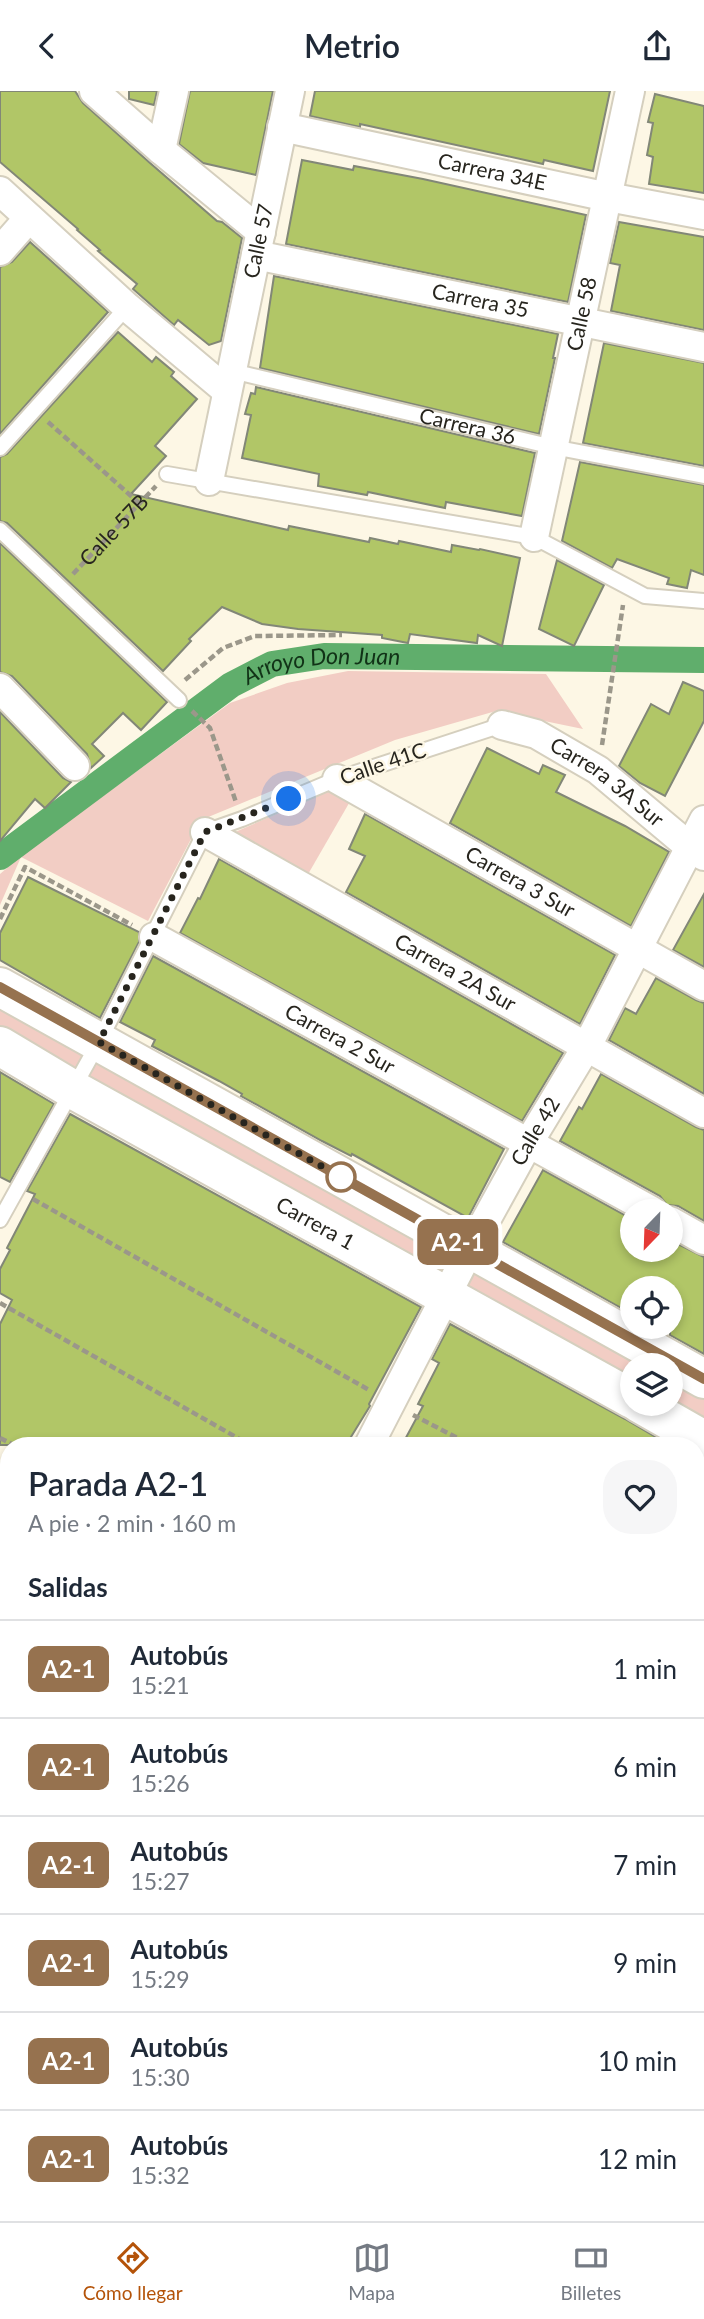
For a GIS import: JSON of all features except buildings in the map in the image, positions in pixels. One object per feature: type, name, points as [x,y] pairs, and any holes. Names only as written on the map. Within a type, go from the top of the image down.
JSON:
[{"type":"street","name":"Carrera 35","points":[[94,91],[161,150],[258,244],[579,322],[704,347]]},
{"type":"street","points":[[161,150],[174,91]]},
{"type":"street","name":"Calle 57","points":[[230,381],[290,91]]},
{"type":"street","name":"Calle 58","points":[[534,537],[630,91]]},
{"type":"street","name":"Carrera 34E","points":[[282,127],[704,215]]},
{"type":"street","name":"Carrera 36","points":[[0,191],[127,307],[230,381]]},
{"type":"street","points":[[0,251],[29,218]]},
{"type":"street","points":[[209,481],[230,381]]},
{"type":"street","points":[[0,688],[75,766]]},
{"type":"street","name":"Carrera 3A Sur","points":[[502,725],[536,734],[598,770],[698,852]]},
{"type":"street","name":"Carrera 3 Sur","points":[[337,779],[704,986]]},
{"type":"street","name":"Calle 42","points":[[373,1437],[470,1249],[529,1142],[587,1046],[638,950],[698,852],[704,820]]},
{"type":"street","name":"Carrera 2A Sur","points":[[205,832],[704,1113]]},
{"type":"street","name":"Carrera 2 Sur","points":[[154,937],[631,1199]]},
{"type":"street","points":[[0,987],[704,1380]]},
{"type":"street","name":"Carrera 1","points":[[0,1046],[72,1089],[620,1392]]},
{"type":"street","points":[[683,1228],[704,1240]]},
{"type":"street","points":[[662,1416],[699,1437]]},
{"type":"lane","points":[[0,449],[127,307]]},
{"type":"lane","name":"Carrera 36","points":[[230,381],[704,476]]},
{"type":"lane","points":[[167,474],[534,537],[645,596],[704,601]]},
{"type":"lane","points":[[0,530],[175,697]]},
{"type":"lane","name":"Calle 41C","points":[[205,832],[337,779],[502,725]]},
{"type":"lane","points":[[0,1220],[99,1042],[205,832]]},
{"type":"path","points":[[35,409],[139,503]]},
{"type":"path","name":"Calle 57B","points":[[60,587],[167,474]]},
{"type":"path","points":[[598,770],[626,587]]},
{"type":"path","points":[[175,697],[223,649],[255,636],[342,635]]},
{"type":"path","points":[[210,728],[242,819]]},
{"type":"path","points":[[0,919],[25,867],[154,937]]},
{"type":"path","points":[[17,1190],[391,1403],[456,1437]]},
{"type":"path","points":[[0,1303],[236,1437]]},
{"type":"shaded area","points":[[348,671],[546,674],[583,729],[496,711],[395,740],[201,820],[148,921],[21,857],[0,905],[0,874],[21,856],[230,703],[287,683]]},
{"type":"shaded area","points":[[334,789],[352,798],[307,876],[233,833]]},
{"type":"shaded area","points":[[0,1002],[632,1353],[620,1353],[620,1375],[0,1026]]},
{"type":"shaded area","points":[[683,1381],[704,1393],[704,1422],[683,1410]]},
{"type":"waterway","name":"Arroyo Don Juan","points":[[0,857],[231,685],[272,664],[324,656],[704,660]]},
{"type":"bus line","name":"A2-1","points":[[0,987],[704,1379]]},
{"type":"route","points":[[289,799],[205,832],[99,1042],[341,1177]]}]
